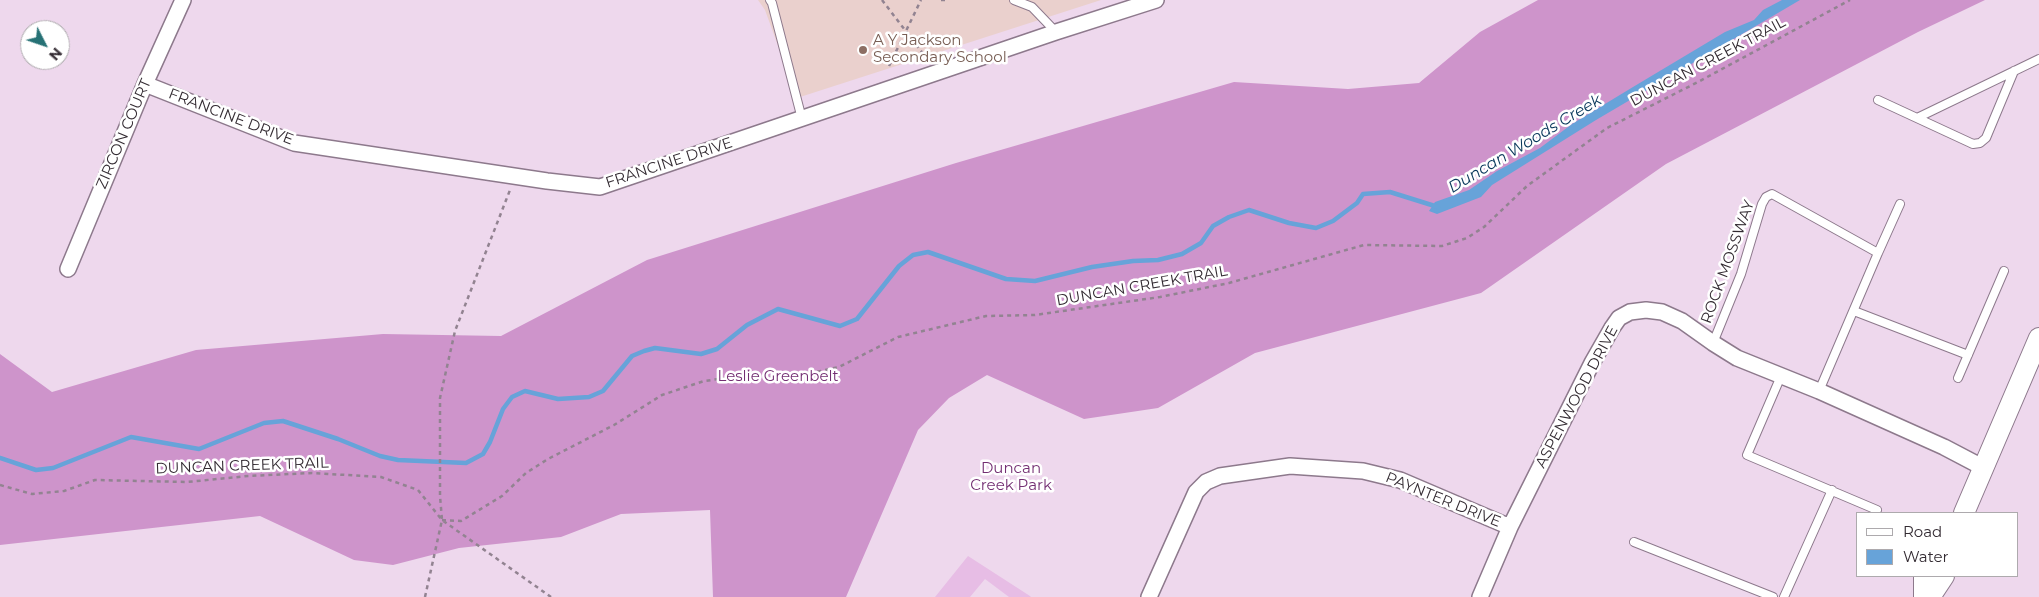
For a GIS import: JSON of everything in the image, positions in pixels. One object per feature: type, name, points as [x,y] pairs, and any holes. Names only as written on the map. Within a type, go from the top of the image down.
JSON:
[{"type":"main road","points":[[1964,512],[2039,338]]},
{"type":"main road","points":[[1924,577],[1924,597]]},
{"type":"main road","points":[[1930,597],[1943,577]]},
{"type":"street","name":"ZIRCON COURT","points":[[68,269],[144,84],[183,0]]},
{"type":"street","name":"FRANCINE DRIVE","points":[[144,84],[294,143],[600,187],[1056,32],[1156,0]]},
{"type":"street","name":"ASPENWOOD DRIVE","points":[[1480,597],[1510,527],[1592,362],[1612,328],[1620,318],[1630,312],[1646,310],[1662,312],[1682,321],[1737,358],[1819,391],[1944,447],[1984,468]]},
{"type":"street","name":"PAYNTER DRIVE","points":[[1150,597],[1196,492],[1206,482],[1220,476],[1290,466],[1363,470],[1400,480],[1510,527]]},
{"type":"lane","points":[[770,0],[802,119]]},
{"type":"lane","points":[[1014,0],[1032,7],[1056,32]]},
{"type":"lane","points":[[1917,118],[2039,59]]},
{"type":"lane","points":[[1878,100],[1973,144],[1980,143],[1986,138],[2014,71]]},
{"type":"lane","name":"ROCK MOSSWAY","points":[[1713,343],[1741,274],[1762,204],[1766,197],[1772,194],[1878,253]]},
{"type":"lane","points":[[1819,391],[1900,204]]},
{"type":"lane","points":[[1958,378],[2004,271]]},
{"type":"lane","points":[[1854,311],[1968,355]]},
{"type":"lane","points":[[1781,376],[1747,455],[1877,510]]},
{"type":"lane","points":[[1784,597],[1832,490]]},
{"type":"lane","points":[[1634,542],[1773,597]]},
{"type":"path","points":[[882,0],[924,56]]},
{"type":"path","points":[[889,66],[921,0]]},
{"type":"path","points":[[941,0],[949,0]]},
{"type":"path","name":"DUNCAN CREEK TRAIL","points":[[442,520],[462,521],[502,496],[526,473],[548,459],[614,426],[662,395],[704,381],[749,375],[789,378],[840,367],[898,337],[986,316],[1036,315],[1160,297],[1229,283],[1364,245],[1442,246],[1467,238],[1484,226],[1527,186],[1607,128],[1698,82],[1850,0]]},
{"type":"path","points":[[425,597],[442,520],[439,441],[440,398],[455,332],[515,176]]},
{"type":"path","name":"DUNCAN CREEK TRAIL","points":[[0,485],[32,494],[64,491],[95,480],[186,482],[248,476],[312,473],[381,477],[418,490],[442,520],[552,597]]},
{"type":"shaded area","name":"A Y Jackson Secondary School","points":[[758,0],[1101,0],[797,98],[765,10]]},
{"type":"shaded area","points":[[968,556],[1031,597],[1009,597],[985,579],[970,597],[935,597]]},
{"type":"green space","name":"Leslie Greenbelt","points":[[1538,0],[1985,0],[1918,32],[1666,164],[1481,293],[1255,353],[1158,408],[1084,419],[987,375],[949,398],[918,430],[846,597],[713,597],[710,510],[621,514],[561,537],[459,548],[393,565],[354,560],[260,516],[0,545],[0,354],[52,392],[196,350],[383,334],[501,336],[647,260],[956,163],[1234,82],[1348,89],[1419,83],[1480,32]]},
{"type":"water","points":[[1782,0],[1800,0],[1596,120],[1492,185],[1481,197],[1437,214],[1429,211],[1435,202],[1469,190],[1497,171],[1540,148],[1572,124],[1725,32],[1754,20],[1763,10]]},
{"type":"waterway","name":"Duncan Woods Creek","points":[[0,458],[36,470],[53,468],[131,437],[199,449],[264,423],[283,421],[338,439],[380,456],[398,460],[466,463],[483,454],[490,442],[503,409],[512,397],[525,391],[558,399],[589,397],[603,391],[632,356],[655,348],[701,354],[717,349],[747,325],[778,309],[840,326],[857,319],[899,266],[913,255],[928,252],[1006,279],[1035,281],[1092,267],[1133,261],[1158,260],[1182,254],[1201,243],[1213,226],[1229,217],[1249,210],[1289,223],[1316,228],[1333,221],[1357,203],[1363,194],[1390,192],[1438,207]]},
{"type":"place","name":"A Y Jackson Secondary School","points":[[863,50]]},
{"type":"park label","name":"Duncan Creek Park","points":[[1011,478]]}]
